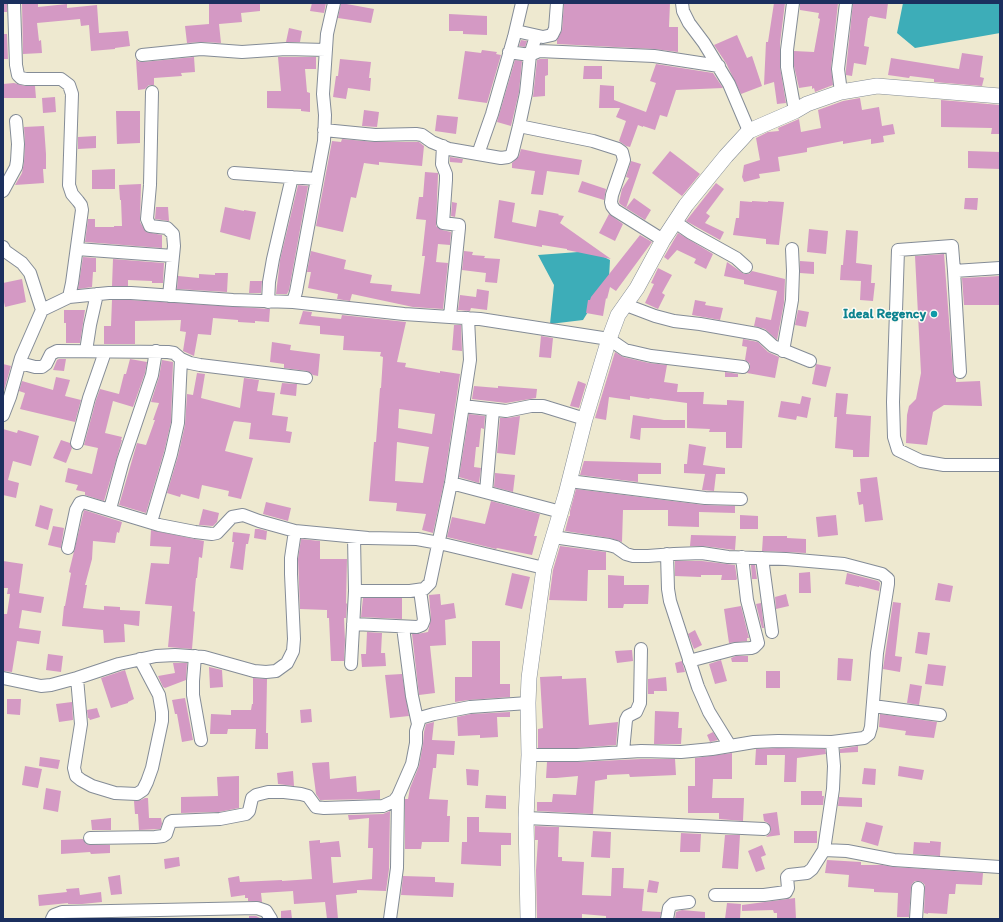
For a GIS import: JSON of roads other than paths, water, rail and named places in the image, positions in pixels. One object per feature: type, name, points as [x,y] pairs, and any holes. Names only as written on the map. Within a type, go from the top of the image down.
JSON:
[{"type":"main road","points":[[528,919],[526,818],[529,755],[528,703],[530,671],[544,568],[561,512],[608,338],[618,315],[626,305],[648,269],[663,240],[686,205],[726,156],[750,132],[807,104],[842,92],[877,86],[1000,96]]},
{"type":"street","points":[[14,3],[16,65],[18,75],[21,78],[26,79],[61,79],[71,88],[72,122],[69,184],[72,194],[81,205],[82,210],[69,297]]},
{"type":"street","points":[[293,302],[324,141],[323,94],[327,34],[334,3]]},
{"type":"street","points":[[478,154],[492,114],[516,31],[522,3]]},
{"type":"street","points":[[516,31],[536,36],[548,37],[554,33],[556,3]]},
{"type":"street","points":[[682,3],[683,11],[689,23],[704,43],[729,84],[750,132]]},
{"type":"street","points":[[793,3],[787,50],[787,67],[795,110]]},
{"type":"street","points":[[842,92],[838,69],[846,3]]},
{"type":"street","points":[[324,130],[375,134],[416,134],[422,135],[432,142],[457,150],[501,158],[508,157],[512,154],[519,126],[526,93],[530,55],[536,36]]},
{"type":"street","points":[[142,55],[201,49],[242,52],[286,49],[326,50]]},
{"type":"street","points":[[510,52],[530,55],[539,51],[654,56],[719,66]]},
{"type":"street","points":[[152,92],[150,185],[147,219],[150,226],[167,228],[174,239],[169,296]]},
{"type":"street","points":[[3,191],[16,167],[18,144],[16,121]]},
{"type":"street","points":[[519,126],[593,141],[618,149],[622,152],[624,160],[612,195],[612,206],[615,210],[663,240]]},
{"type":"street","points":[[443,146],[442,164],[446,174],[443,223],[459,225],[450,316]]},
{"type":"street","points":[[234,172],[317,179]]},
{"type":"street","points":[[268,302],[269,282],[273,259],[292,177]]},
{"type":"street","points":[[675,222],[704,241],[736,258],[746,267]]},
{"type":"street","points":[[960,372],[952,246],[898,250],[893,402],[894,437],[898,450],[921,462],[1000,465]]},
{"type":"street","points":[[77,249],[173,256]]},
{"type":"street","points":[[783,351],[792,300],[792,249]]},
{"type":"street","points":[[3,415],[20,363],[42,310],[30,273],[22,263],[4,250]]},
{"type":"street","points":[[954,271],[1000,268]]},
{"type":"street","points":[[42,310],[69,297],[97,294],[131,293],[268,302],[293,302],[404,314],[468,318],[608,338],[625,350],[637,353],[743,367]]},
{"type":"street","points":[[86,351],[97,294]]},
{"type":"street","points":[[626,305],[655,316],[674,321],[757,334],[762,336],[773,346],[810,361]]},
{"type":"street","points":[[355,590],[420,590],[428,587],[430,583],[451,483],[470,360],[468,318]]},
{"type":"street","points":[[20,363],[35,367],[42,367],[46,364],[54,352],[57,351],[156,351],[174,353],[181,359],[200,365],[306,378]]},
{"type":"street","points":[[110,509],[123,460],[150,382],[155,364],[156,351]]},
{"type":"street","points":[[77,444],[89,398],[105,352]]},
{"type":"street","points":[[151,522],[171,454],[178,423],[181,359]]},
{"type":"street","points":[[463,406],[506,411],[531,406],[543,406],[585,419]]},
{"type":"street","points":[[486,492],[493,410]]},
{"type":"street","points":[[569,481],[705,498],[741,499]]},
{"type":"street","points":[[451,483],[561,512]]},
{"type":"street","points":[[68,548],[76,510],[80,503],[83,502],[176,529],[212,534],[217,533],[232,517],[243,515],[259,522],[295,531],[354,537],[417,539],[544,568]]},
{"type":"street","points":[[3,678],[41,686],[60,683],[140,659],[175,655],[204,657],[254,671],[266,672],[276,670],[287,663],[293,652],[294,639],[291,558],[295,531]]},
{"type":"street","points":[[351,664],[355,590],[354,537]]},
{"type":"street","points":[[529,755],[681,752],[766,741],[832,742],[864,738],[869,734],[872,727],[877,653],[888,584],[888,579],[882,574],[844,564],[702,553],[633,556],[609,545],[553,537]]},
{"type":"street","points":[[667,554],[668,589],[670,601],[704,701],[730,746]]},
{"type":"street","points":[[690,661],[735,649],[751,648],[758,643],[747,600],[742,557]]},
{"type":"street","points":[[762,558],[772,632]]},
{"type":"street","points":[[353,624],[403,627],[417,627],[422,625],[424,620],[420,590]]},
{"type":"street","points":[[403,627],[412,696],[418,724]]},
{"type":"street","points":[[623,752],[626,720],[628,716],[636,712],[640,703],[641,649]]},
{"type":"street","points":[[195,656],[193,695],[201,740]]},
{"type":"street","points":[[77,678],[81,724],[74,768],[76,776],[92,786],[115,793],[137,794],[143,790],[152,768],[162,721],[159,695],[140,659]]},
{"type":"street","points":[[90,838],[163,836],[166,834],[170,822],[172,821],[220,819],[246,814],[249,811],[252,798],[256,795],[268,792],[284,792],[308,796],[316,807],[324,808],[383,806],[394,801],[398,796],[413,759],[420,718],[450,711],[528,703]]},
{"type":"street","points":[[873,706],[940,715]]},
{"type":"street","points":[[715,895],[764,895],[786,892],[788,888],[786,877],[789,875],[807,873],[812,869],[824,850],[833,789],[834,766],[832,742]]},
{"type":"street","points":[[390,919],[397,868],[398,796]]},
{"type":"street","points":[[526,818],[764,829]]},
{"type":"street","points":[[824,850],[847,851],[894,860],[1000,867]]},
{"type":"street","points":[[916,919],[918,888]]},
{"type":"street","points":[[667,919],[669,908],[673,904],[689,902]]},
{"type":"street","points":[[52,919],[54,915],[62,912],[170,915],[257,908],[266,911],[271,919]]},
{"type":"water","points":[[903,3],[1000,3],[1000,33],[915,48],[897,33]]},
{"type":"water","points":[[592,251],[610,260],[609,278],[583,320],[550,324],[554,285],[538,255]]},
{"type":"place","name":"Ideal Regency","points":[[934,314]]}]
